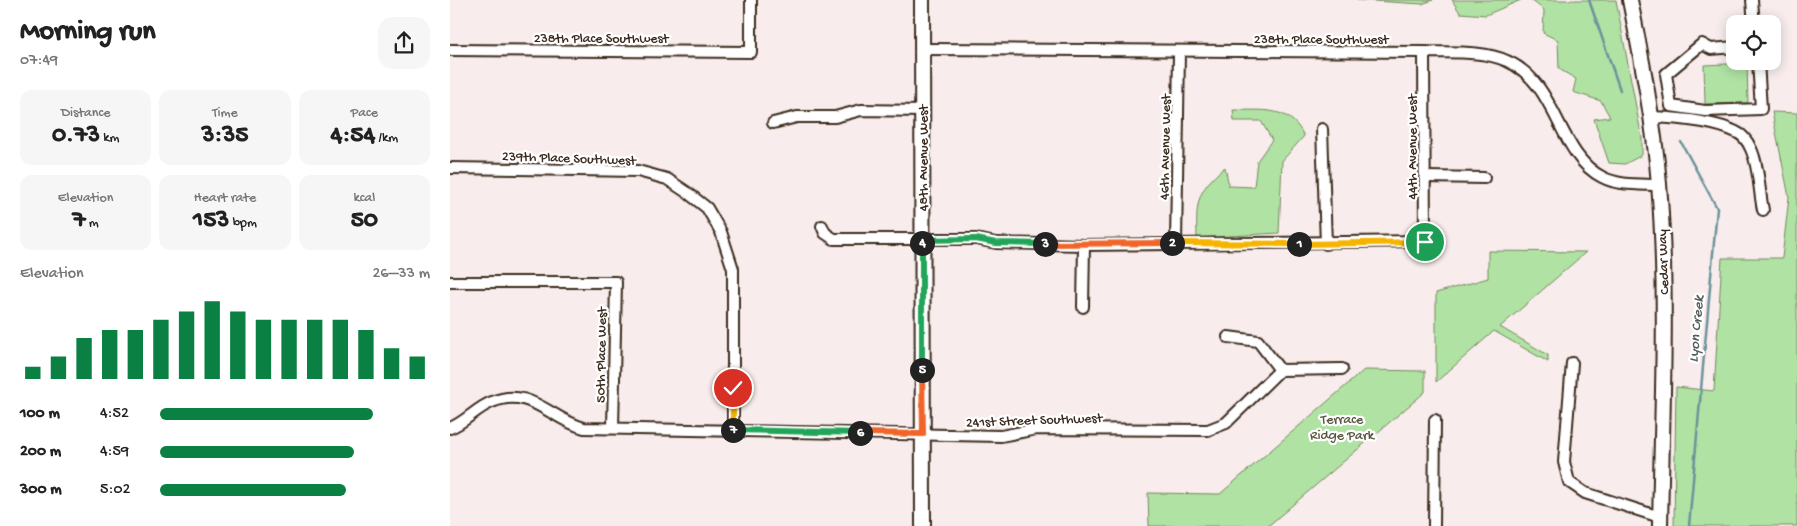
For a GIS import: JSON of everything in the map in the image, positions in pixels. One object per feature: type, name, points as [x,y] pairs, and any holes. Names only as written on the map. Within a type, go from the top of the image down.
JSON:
[{"type":"main road","name":"48th Avenue West","points":[[922,0],[922,526]]},
{"type":"main road","name":"Cedar Way","points":[[1630,0],[1652,117],[1659,185],[1663,284],[1663,427],[1660,522]]},
{"type":"street","name":"238th Place Southwest","points":[[450,50],[751,52],[751,0]]},
{"type":"street","points":[[1752,0],[1753,15]]},
{"type":"street","points":[[1726,48],[1711,49],[1702,44],[1666,74],[1671,106],[1705,111],[1762,109],[1759,70]]},
{"type":"street","name":"238th Place Southwest","points":[[922,49],[1424,52],[1491,55],[1509,61],[1526,73],[1544,92],[1582,162],[1602,177],[1625,184],[1659,185]]},
{"type":"street","name":"46th Avenue West","points":[[1176,243],[1179,52]]},
{"type":"street","name":"44th Avenue West","points":[[1326,244],[1425,242],[1424,52]]},
{"type":"street","points":[[773,123],[797,117],[835,117],[861,110],[922,111]]},
{"type":"street","points":[[1652,117],[1687,120],[1737,132],[1745,139],[1752,150],[1763,210]]},
{"type":"street","points":[[822,226],[825,233],[834,239],[976,239],[996,243],[1084,244],[1326,244],[1322,130]]},
{"type":"street","name":"239th Place Southwest","points":[[450,168],[638,172],[667,179],[707,208],[722,232],[733,269],[733,430]]},
{"type":"street","points":[[1426,177],[1484,178]]},
{"type":"street","points":[[1083,307],[1084,244]]},
{"type":"street","name":"50th Place West","points":[[450,282],[616,282],[612,428]]},
{"type":"street","points":[[1228,337],[1258,341],[1280,370],[1342,369]]},
{"type":"street","points":[[1572,363],[1564,462],[1569,482],[1578,489],[1660,522]]},
{"type":"street","name":"241st Street Southwest","points":[[450,428],[459,425],[480,407],[498,399],[512,397],[533,401],[568,424],[584,428],[1001,436],[1037,429],[1208,430],[1226,422],[1280,370]]},
{"type":"street","points":[[1434,526],[1435,420]]},
{"type":"green space","points":[[1357,0],[1433,0],[1422,4]]},
{"type":"green space","points":[[1452,0],[1521,0],[1486,15],[1460,13]]},
{"type":"green space","points":[[1531,0],[1616,0],[1642,139],[1642,155],[1625,164],[1609,163],[1594,119],[1610,117],[1601,101],[1573,92],[1576,79],[1559,69],[1558,40],[1543,33],[1544,10]]},
{"type":"green space","points":[[1726,64],[1726,70],[1747,70],[1748,103],[1705,104],[1704,65]]},
{"type":"green space","points":[[1233,110],[1265,110],[1283,114],[1298,126],[1304,136],[1282,161],[1279,233],[1197,238],[1198,206],[1208,183],[1225,167],[1229,186],[1254,187],[1257,161],[1272,140],[1261,121],[1234,121]]},
{"type":"green space","points":[[1772,112],[1797,113],[1797,526],[1674,526],[1676,387],[1714,391],[1722,258],[1782,258],[1789,197]]},
{"type":"green space","points":[[1488,251],[1586,252],[1500,327],[1548,355],[1548,362],[1494,331],[1436,382],[1436,293],[1488,278]]},
{"type":"green space","name":"Terrace Ridge Park","points":[[1364,370],[1425,371],[1425,392],[1268,526],[1149,526],[1148,493],[1220,494]]},
{"type":"waterway","name":"Lyon Creek","points":[[1589,0],[1620,90]]},
{"type":"waterway","name":"Lyon Creek","points":[[1681,142],[1717,208],[1689,526]]},
{"type":"route","points":[[733,388],[733,430],[923,434],[922,240],[976,239],[996,243],[1084,244],[1425,242]]}]
